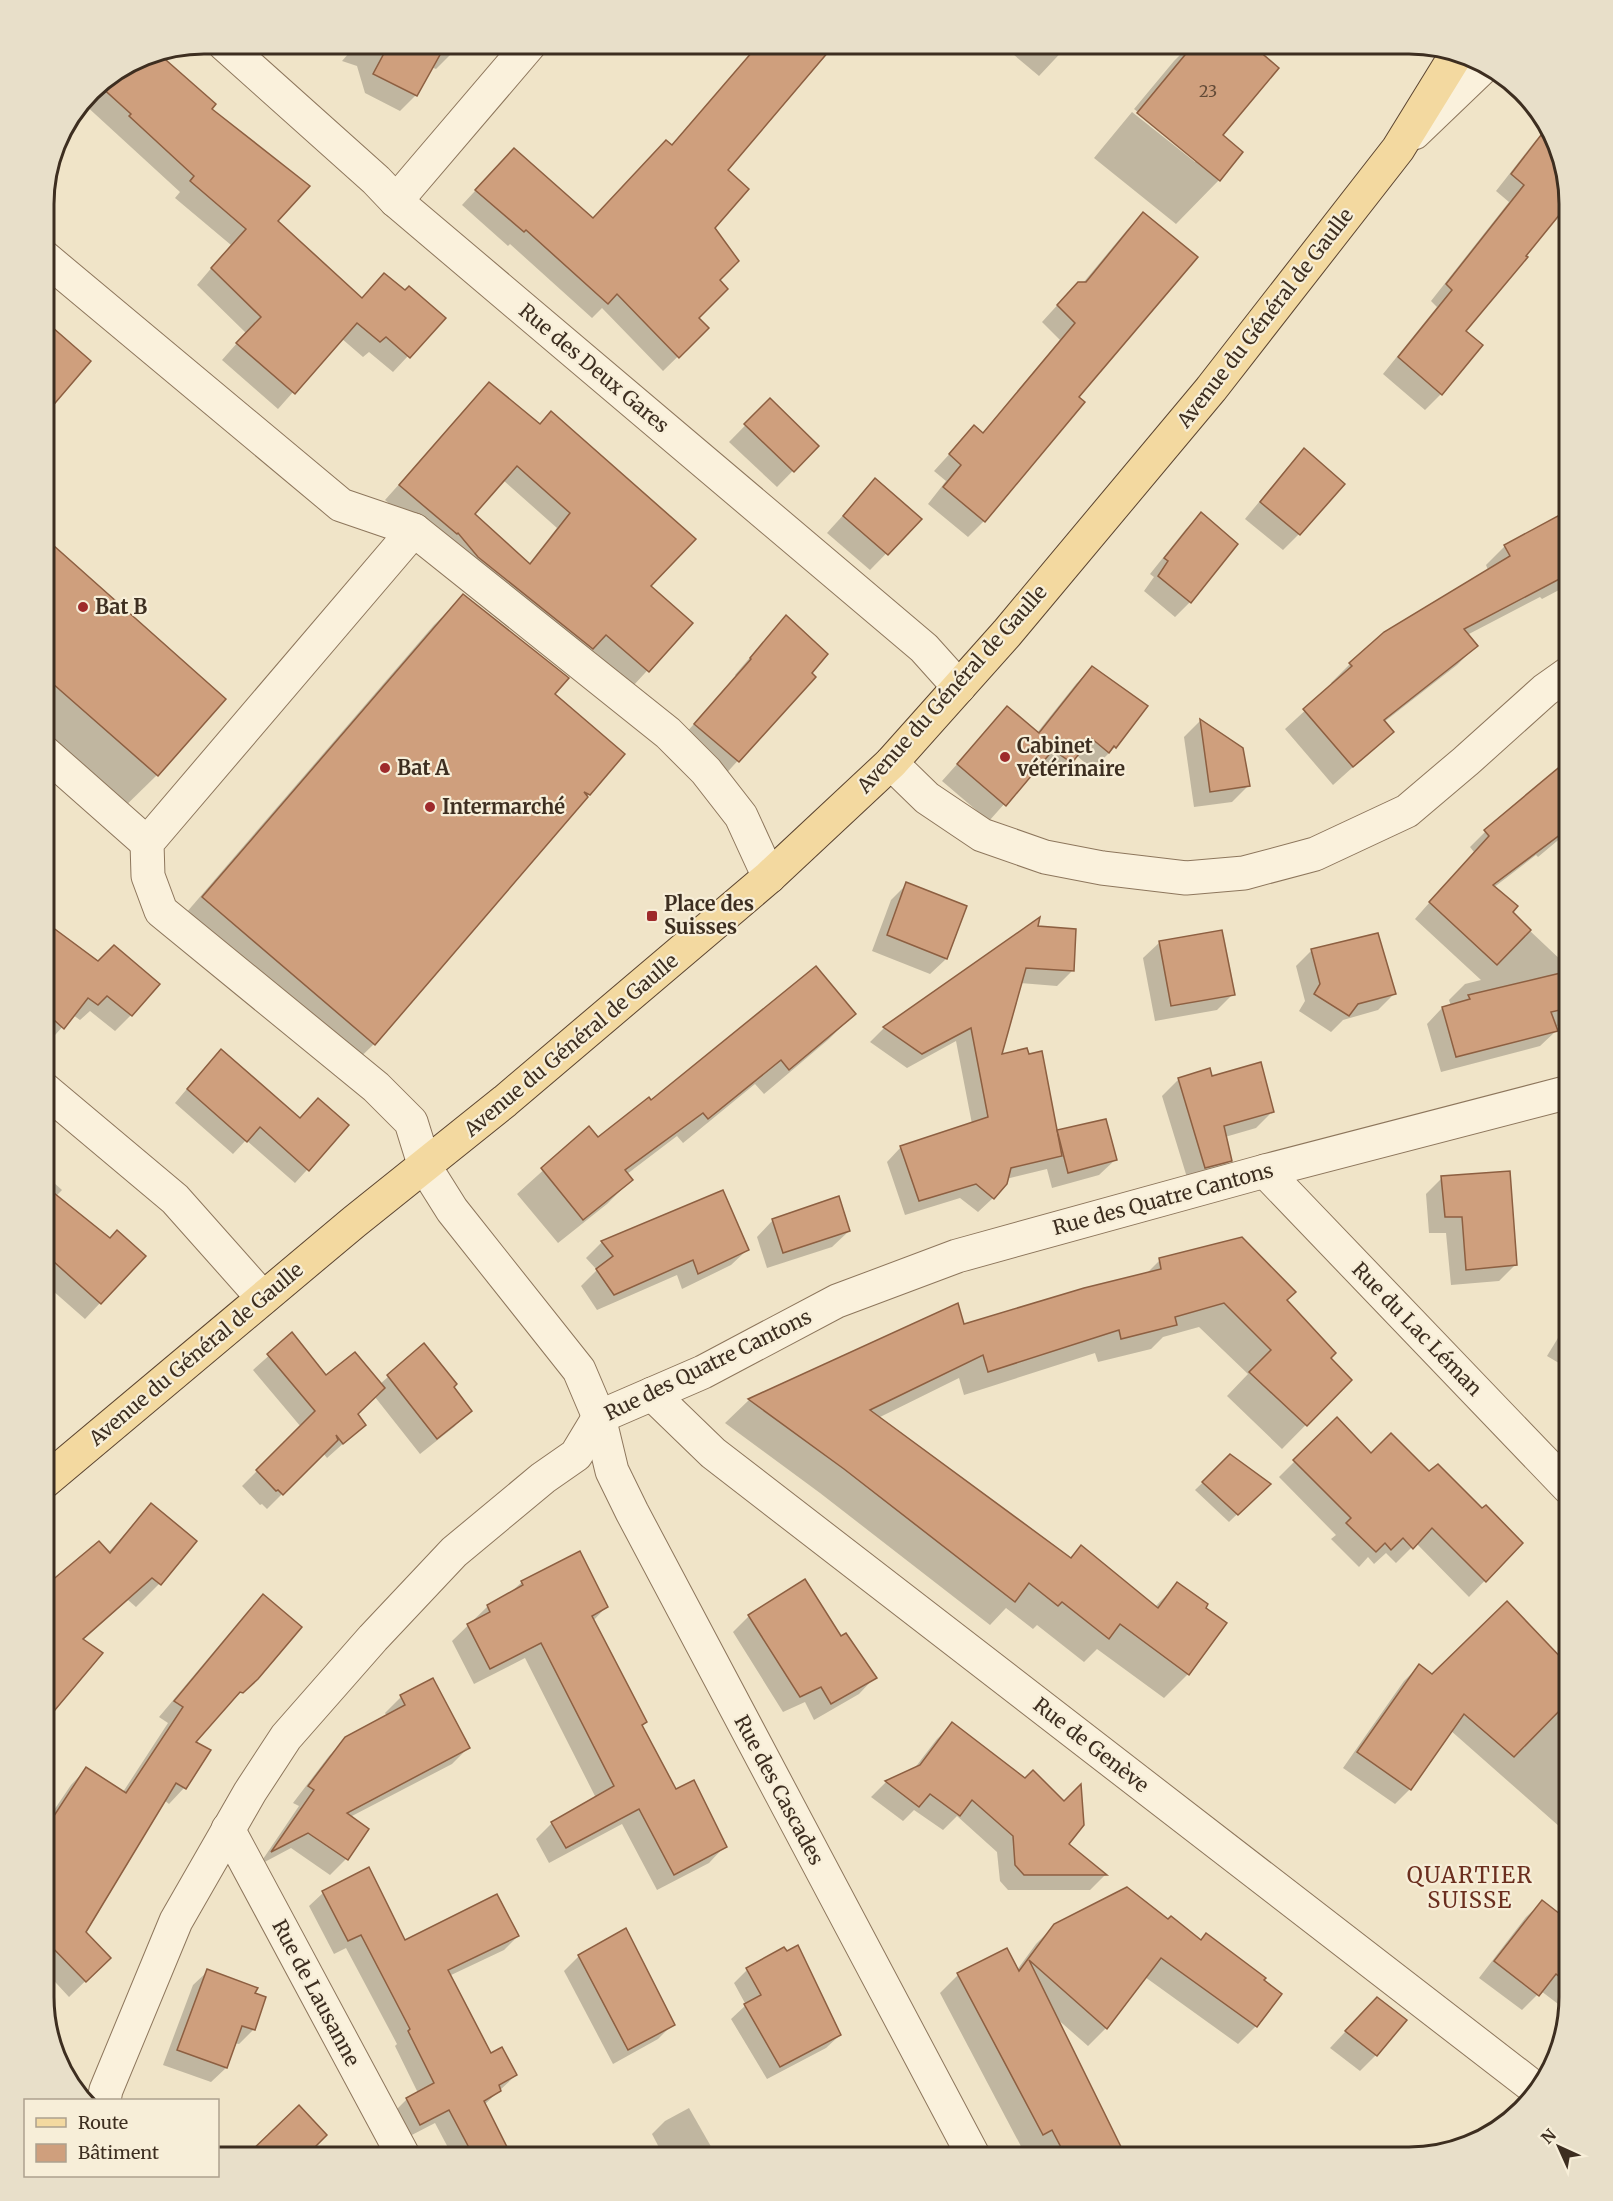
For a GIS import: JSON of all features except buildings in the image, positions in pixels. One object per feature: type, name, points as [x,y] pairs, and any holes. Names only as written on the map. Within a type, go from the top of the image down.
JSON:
[{"type":"main road","name":"Avenue du Général de Gaulle","points":[[54,1474],[354,1222],[425,1167],[769,877],[891,763],[959,687],[1211,389],[1398,149],[1452,61]]},
{"type":"street","name":"Rue des Deux Gares","points":[[237,54],[376,180],[396,201],[924,648],[959,687]]},
{"type":"street","points":[[396,201],[521,54]]},
{"type":"street","points":[[1398,149],[1478,71]]},
{"type":"street","points":[[54,265],[341,505],[414,530],[668,733],[706,771],[741,816],[769,877]]},
{"type":"street","points":[[414,530],[147,843],[148,876],[161,911],[376,1088],[411,1122],[425,1167],[452,1210],[579,1370],[598,1417]]},
{"type":"street","points":[[891,763],[927,798],[982,835],[1045,857],[1102,868],[1186,878],[1244,873],[1315,854],[1407,811],[1559,680]]},
{"type":"street","points":[[54,761],[147,843]]},
{"type":"street","name":"Rue des Quatre Cantons","points":[[104,2099],[176,1922],[228,1829],[286,1737],[373,1638],[454,1552],[543,1478],[576,1455],[598,1417],[703,1372],[837,1301],[957,1256],[1265,1171],[1559,1095]]},
{"type":"street","points":[[54,1097],[175,1199],[263,1298]]},
{"type":"street","name":"Rue du Lac Léman","points":[[1265,1171],[1559,1478]]},
{"type":"street","name":"Rue de Genève","points":[[652,1394],[713,1453],[1530,2085]]},
{"type":"street","name":"Rue des Cascades","points":[[598,1417],[612,1471],[632,1512],[969,2147]]},
{"type":"street","name":"Rue de Lausanne","points":[[228,1829],[399,2147]]},
{"type":"place","name":"Bat B","points":[[83,607]]},
{"type":"place","name":"Cabinet vétérinaire","points":[[1005,757]]},
{"type":"place","name":"Bat A","points":[[385,768]]},
{"type":"place","name":"Intermarché","points":[[430,807]]},
{"type":"place","name":"Place des Suisses","points":[[652,916]]},
{"type":"district","name":"QUARTIER SUISSE","points":[[1470,1888]]}]
